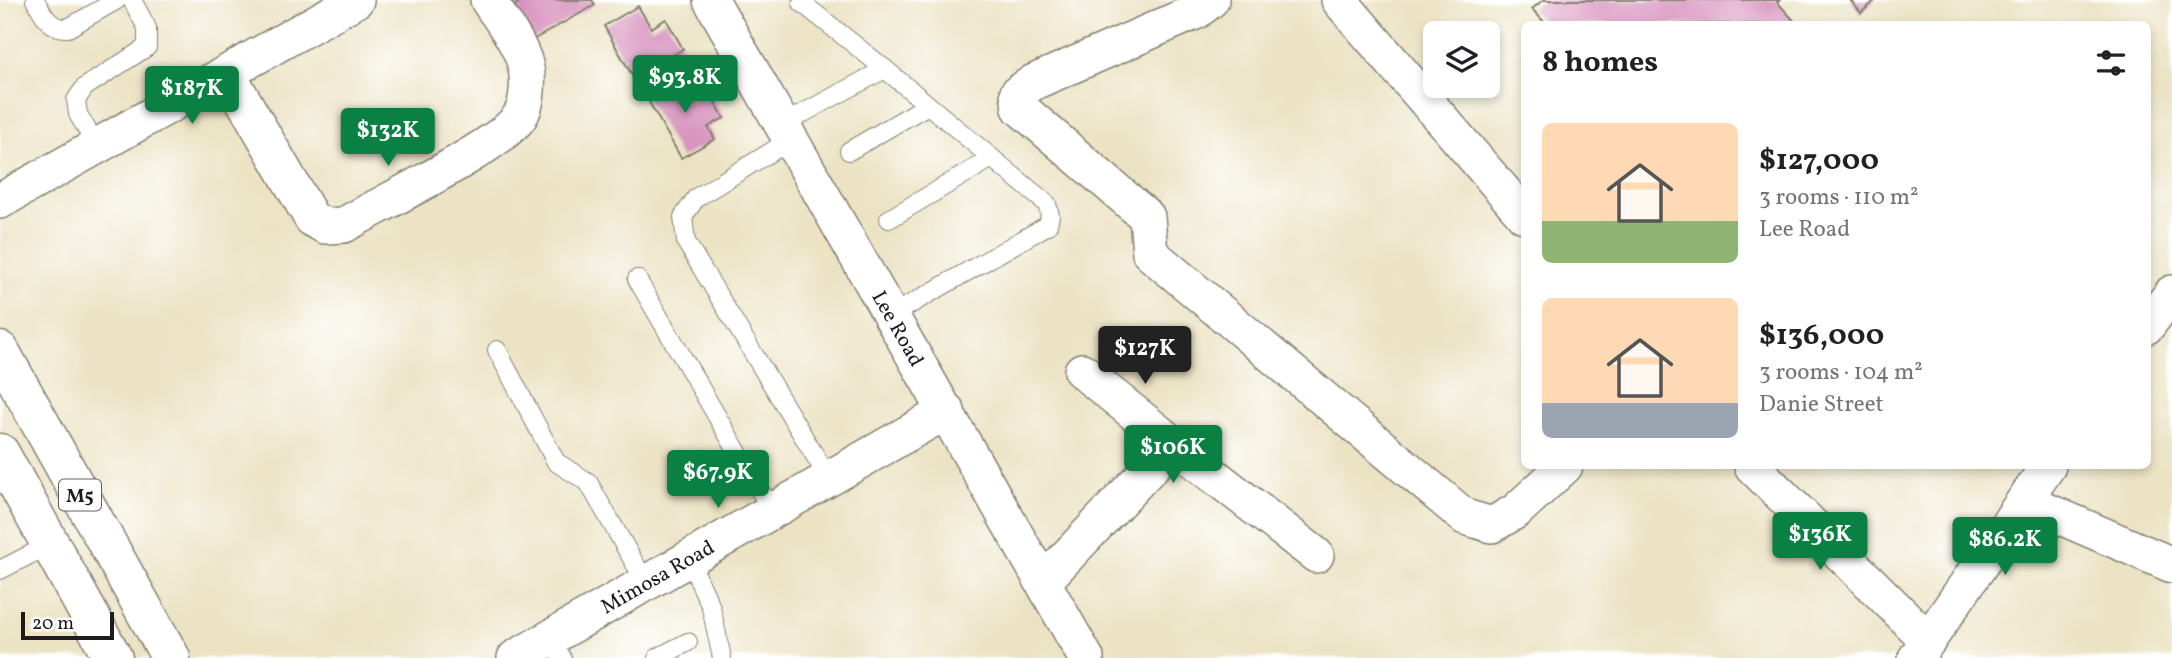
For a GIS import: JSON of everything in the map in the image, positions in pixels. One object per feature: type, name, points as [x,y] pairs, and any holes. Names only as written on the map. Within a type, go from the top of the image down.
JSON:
[{"type":"main road","name":"M5","points":[[0,351],[171,658]]},
{"type":"main road","name":"M5","points":[[0,453],[113,658]]},
{"type":"street","points":[[0,201],[356,0]]},
{"type":"street","points":[[228,74],[312,219],[325,226],[344,225],[498,139],[520,117],[527,94],[527,72],[521,53],[488,0]]},
{"type":"street","name":"Lee Road","points":[[711,0],[1086,658]]},
{"type":"street","points":[[1211,0],[1197,11],[1034,82],[1018,93],[1020,108],[1147,217],[1150,253],[1465,517],[1492,525],[1516,511],[1562,469]]},
{"type":"street","points":[[1339,0],[1521,212]]},
{"type":"street","points":[[2151,321],[2172,293]]},
{"type":"street","points":[[1082,371],[1316,555]]},
{"type":"street","name":"Mimosa Road","points":[[515,658],[556,648],[646,583],[947,411]]},
{"type":"street","points":[[1043,582],[1174,444]]},
{"type":"street","points":[[1755,469],[1922,649],[2046,469]]},
{"type":"street","points":[[2024,501],[2172,565]]},
{"type":"lane","points":[[35,0],[48,21],[60,29],[68,28],[117,0]]},
{"type":"lane","points":[[97,147],[78,114],[76,100],[85,87],[147,47],[147,28],[132,0]]},
{"type":"lane","points":[[802,3],[1047,204],[1050,215],[1048,225],[892,315]]},
{"type":"lane","points":[[829,479],[686,242],[683,217],[696,198],[787,132],[885,69]]},
{"type":"lane","points":[[849,151],[929,105]]},
{"type":"lane","points":[[889,219],[992,158]]},
{"type":"lane","points":[[637,279],[772,511]]},
{"type":"lane","points":[[497,350],[556,462],[588,482],[646,583]]},
{"type":"lane","points":[[0,570],[49,545]]},
{"type":"lane","points":[[689,559],[711,607],[722,658]]},
{"type":"lane","points":[[657,658],[688,642]]},
{"type":"building","points":[[524,0],[592,0],[595,5],[531,41],[512,7]]},
{"type":"building","points":[[1543,0],[1780,0],[1777,2],[1794,21],[1543,21],[1532,9]]},
{"type":"building","points":[[1850,0],[1876,0],[1861,13]]},
{"type":"building","points":[[638,6],[651,28],[666,19],[683,49],[668,58],[674,69],[640,89],[604,26]]},
{"type":"building","points":[[679,76],[691,98],[707,88],[724,118],[708,127],[715,139],[681,158],[645,95]]}]
